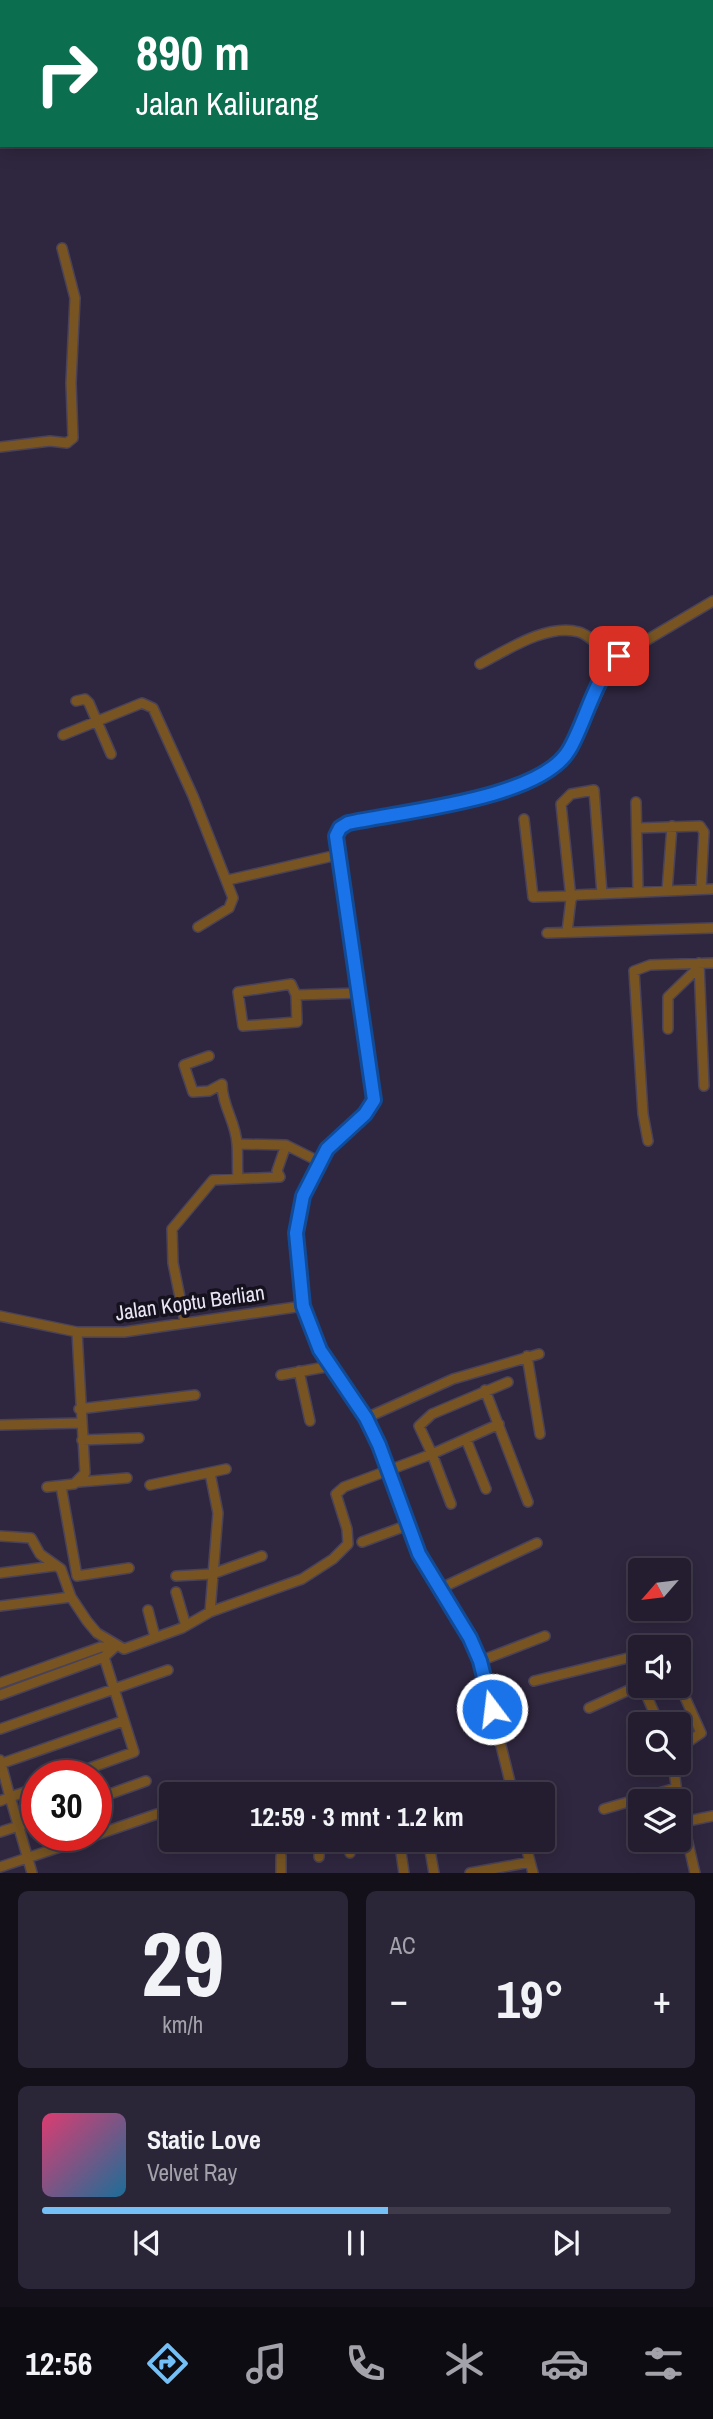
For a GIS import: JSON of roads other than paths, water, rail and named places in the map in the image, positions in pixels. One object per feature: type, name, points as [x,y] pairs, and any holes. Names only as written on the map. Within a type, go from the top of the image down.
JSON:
[{"type":"street","points":[[0,447],[50,441],[67,443],[73,438],[75,298],[62,248]]},
{"type":"street","points":[[510,1782],[480,1661],[470,1638],[439,1589],[408,1525],[390,1472],[366,1418],[310,1331],[303,1306],[296,1233],[303,1196],[318,1161],[373,1103],[336,834],[344,824],[498,792],[549,772],[565,757],[578,736],[613,660],[713,601]]},
{"type":"street","points":[[480,664],[531,639],[571,631],[586,635],[613,660]]},
{"type":"street","points":[[76,701],[87,700],[111,754]]},
{"type":"street","points":[[63,735],[142,703],[151,706],[228,880],[232,905],[198,927]]},
{"type":"street","points":[[567,932],[571,897],[561,804],[571,794],[594,790],[602,894]]},
{"type":"street","points":[[636,802],[638,891]]},
{"type":"street","points":[[524,819],[533,897],[713,889]]},
{"type":"street","points":[[667,891],[672,826]]},
{"type":"street","points":[[638,828],[700,826],[704,832],[701,889]]},
{"type":"street","points":[[702,849],[713,849]]},
{"type":"street","points":[[228,880],[337,855]]},
{"type":"street","points":[[547,933],[713,928]]},
{"type":"street","points":[[648,1140],[643,1114],[633,973],[636,968],[650,965],[713,963]]},
{"type":"street","points":[[668,1029],[668,997],[699,965]]},
{"type":"street","points":[[699,965],[704,1087]]},
{"type":"street","points":[[291,984],[296,995],[297,1022],[243,1026],[238,992],[291,984]]},
{"type":"street","points":[[296,995],[359,993]]},
{"type":"street","points":[[209,1056],[184,1065],[186,1075],[193,1092],[209,1091],[222,1084],[222,1100],[230,1115],[237,1144],[238,1178]]},
{"type":"street","points":[[237,1144],[286,1144],[318,1161]]},
{"type":"street","points":[[186,1322],[173,1263],[172,1228],[209,1183],[238,1178],[280,1177],[277,1171],[286,1144]]},
{"type":"street","name":"Jalan Koptu Berlian","points":[[0,1317],[77,1332],[124,1332],[303,1306]]},
{"type":"street","points":[[77,1332],[79,1409],[85,1473],[79,1482]]},
{"type":"street","points":[[366,1418],[453,1380],[539,1354]]},
{"type":"street","points":[[527,1356],[540,1434]]},
{"type":"street","points":[[281,1375],[331,1366]]},
{"type":"street","points":[[299,1371],[310,1421]]},
{"type":"street","points":[[451,1504],[420,1422],[485,1390],[508,1382]]},
{"type":"street","points":[[485,1390],[528,1502]]},
{"type":"street","points":[[79,1409],[195,1395]]},
{"type":"street","points":[[0,1425],[81,1423]]},
{"type":"street","points":[[0,1536],[28,1536],[40,1554],[66,1577],[71,1597],[97,1633],[124,1649],[186,1626],[210,1612],[302,1579],[346,1547],[349,1537],[337,1492],[499,1424]]},
{"type":"street","points":[[82,1440],[139,1438]]},
{"type":"street","points":[[466,1439],[486,1489]]},
{"type":"street","points":[[150,1485],[226,1469]]},
{"type":"street","points":[[210,1473],[218,1513],[210,1612]]},
{"type":"street","points":[[47,1487],[127,1478]]},
{"type":"street","points":[[61,1486],[77,1576],[129,1568]]},
{"type":"street","points":[[362,1542],[408,1525]]},
{"type":"street","points":[[439,1589],[537,1543]]},
{"type":"street","points":[[176,1576],[212,1574],[262,1556]]},
{"type":"street","points":[[0,1573],[56,1566]]},
{"type":"street","points":[[176,1592],[186,1626]]},
{"type":"street","points":[[0,1606],[71,1597]]},
{"type":"street","points":[[148,1610],[155,1637]]},
{"type":"street","points":[[480,1661],[545,1636]]},
{"type":"street","points":[[0,1695],[104,1657],[116,1646]]},
{"type":"street","points":[[0,1683],[101,1647],[116,1646]]},
{"type":"street","points":[[104,1657],[134,1752],[112,1760]]},
{"type":"street","points":[[534,1681],[628,1658]]},
{"type":"street","points":[[0,1729],[168,1670]]},
{"type":"street","points":[[589,1708],[628,1689]]},
{"type":"street","points":[[685,1698],[701,1732],[691,1739]]},
{"type":"street","points":[[32,1873],[0,1763],[124,1721]]},
{"type":"street","points":[[604,1809],[676,1788],[674,1775]]},
{"type":"street","points":[[112,1793],[146,1781]]},
{"type":"street","points":[[0,1801],[21,1793]]},
{"type":"street","points":[[112,1829],[157,1814]]},
{"type":"street","points":[[691,1820],[713,1816]]},
{"type":"street","points":[[0,1832],[21,1825]]},
{"type":"street","points":[[0,1867],[48,1851]]},
{"type":"street","points":[[319,1852],[319,1857]]},
{"type":"street","points":[[401,1852],[404,1873]]},
{"type":"street","points":[[430,1852],[434,1873]]},
{"type":"street","points":[[527,1852],[533,1873]]},
{"type":"street","points":[[690,1852],[695,1873]]},
{"type":"street","points":[[281,1856],[281,1873]]},
{"type":"street","points":[[470,1873],[530,1862]]}]
